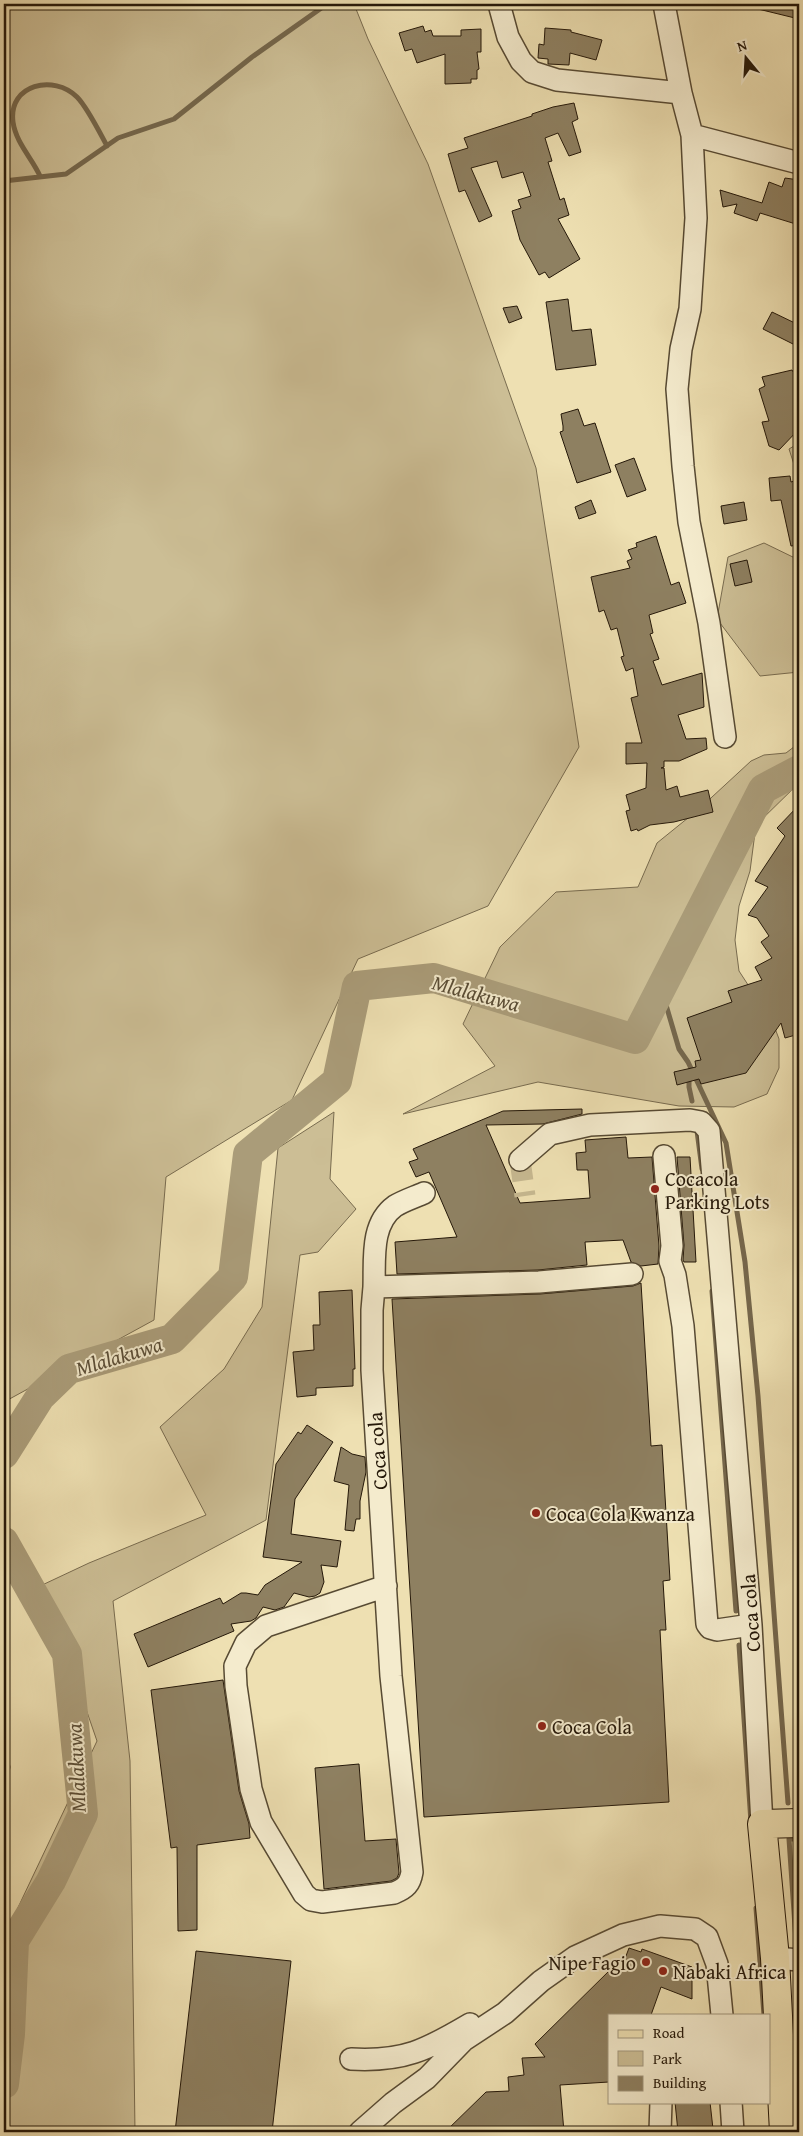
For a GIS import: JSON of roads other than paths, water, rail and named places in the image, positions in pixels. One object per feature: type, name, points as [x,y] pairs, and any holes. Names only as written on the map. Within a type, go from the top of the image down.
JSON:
[{"type":"main road","points":[[784,2132],[787,1959],[762,1824],[799,1823]]},
{"type":"street","points":[[499,4],[508,37],[521,61],[532,72],[557,80],[681,93]]},
{"type":"street","points":[[664,4],[681,93],[692,135],[696,218],[690,309],[681,348],[677,389],[689,522],[708,623],[725,736]]},
{"type":"street","points":[[692,135],[799,162]]},
{"type":"street","name":"Coca cola","points":[[520,1160],[550,1134],[590,1125],[656,1120],[690,1120],[701,1122],[707,1126],[710,1135],[751,1625],[762,1824]]},
{"type":"street","points":[[664,1156],[672,1246],[670,1261],[678,1289],[683,1326],[707,1624],[710,1628],[717,1630],[751,1625]]},
{"type":"street","name":"Coca cola","points":[[386,1586],[266,1626],[246,1643],[235,1666],[236,1686],[251,1789],[259,1814],[304,1894],[312,1900],[322,1902],[394,1893],[405,1889],[411,1881],[412,1872],[391,1676],[386,1586],[372,1370],[372,1310],[376,1236],[382,1218],[395,1206],[424,1193]]},
{"type":"street","points":[[374,1287],[539,1282],[632,1274]]},
{"type":"street","points":[[352,2059],[378,2060],[415,2053],[506,2005],[575,1957],[623,1935],[660,1926],[695,1929],[707,1937],[717,1964],[722,2014]]},
{"type":"street","points":[[360,2132],[393,2103],[427,2078],[464,2040],[505,2013],[541,1981]]},
{"type":"street","points":[[660,2132],[661,2104]]},
{"type":"street","points":[[731,2104],[733,2132]]},
{"type":"waterway","points":[[4,181],[66,174],[118,138],[174,119],[252,57],[327,4]]},
{"type":"waterway","points":[[40,176],[17,137],[13,122],[13,109],[25,91],[45,85],[57,86],[67,90],[81,101],[107,146]]},
{"type":"waterway","name":"Mlalakuwa","points":[[4,1454],[40,1397],[69,1369],[172,1339],[233,1277],[248,1154],[337,1081],[357,986],[434,978],[635,1039],[763,789],[799,770]]},
{"type":"waterway","points":[[661,988],[679,1049],[688,1062],[726,1143],[745,1262],[758,1396],[788,1803]]},
{"type":"waterway","points":[[689,1075],[692,1101]]},
{"type":"waterway","points":[[697,1131],[702,1169]]},
{"type":"waterway","points":[[712,1291],[736,1611]]},
{"type":"waterway","name":"Mlalakuwa","points":[[4,1447],[40,1397]]},
{"type":"waterway","name":"Mlalakuwa","points":[[4,1542],[67,1654],[83,1814],[51,1881],[14,1941],[10,2034],[4,2084]]},
{"type":"waterway","points":[[739,1645],[751,1822]]},
{"type":"waterway","points":[[796,1941],[789,1839],[799,1839]]},
{"type":"waterway","points":[[756,1908],[764,2014]]},
{"type":"tunnel","points":[[520,1160],[525,1196]]},
{"type":"place","name":"Cocacola Parking Lots","points":[[655,1189]]},
{"type":"place","name":"Coca Cola Kwanza","points":[[536,1513]]},
{"type":"place","name":"Coca Cola","points":[[542,1726]]},
{"type":"place","name":"Nipe Fagio","points":[[646,1962]]},
{"type":"place","name":"Nabaki Africa","points":[[663,1971]]}]
